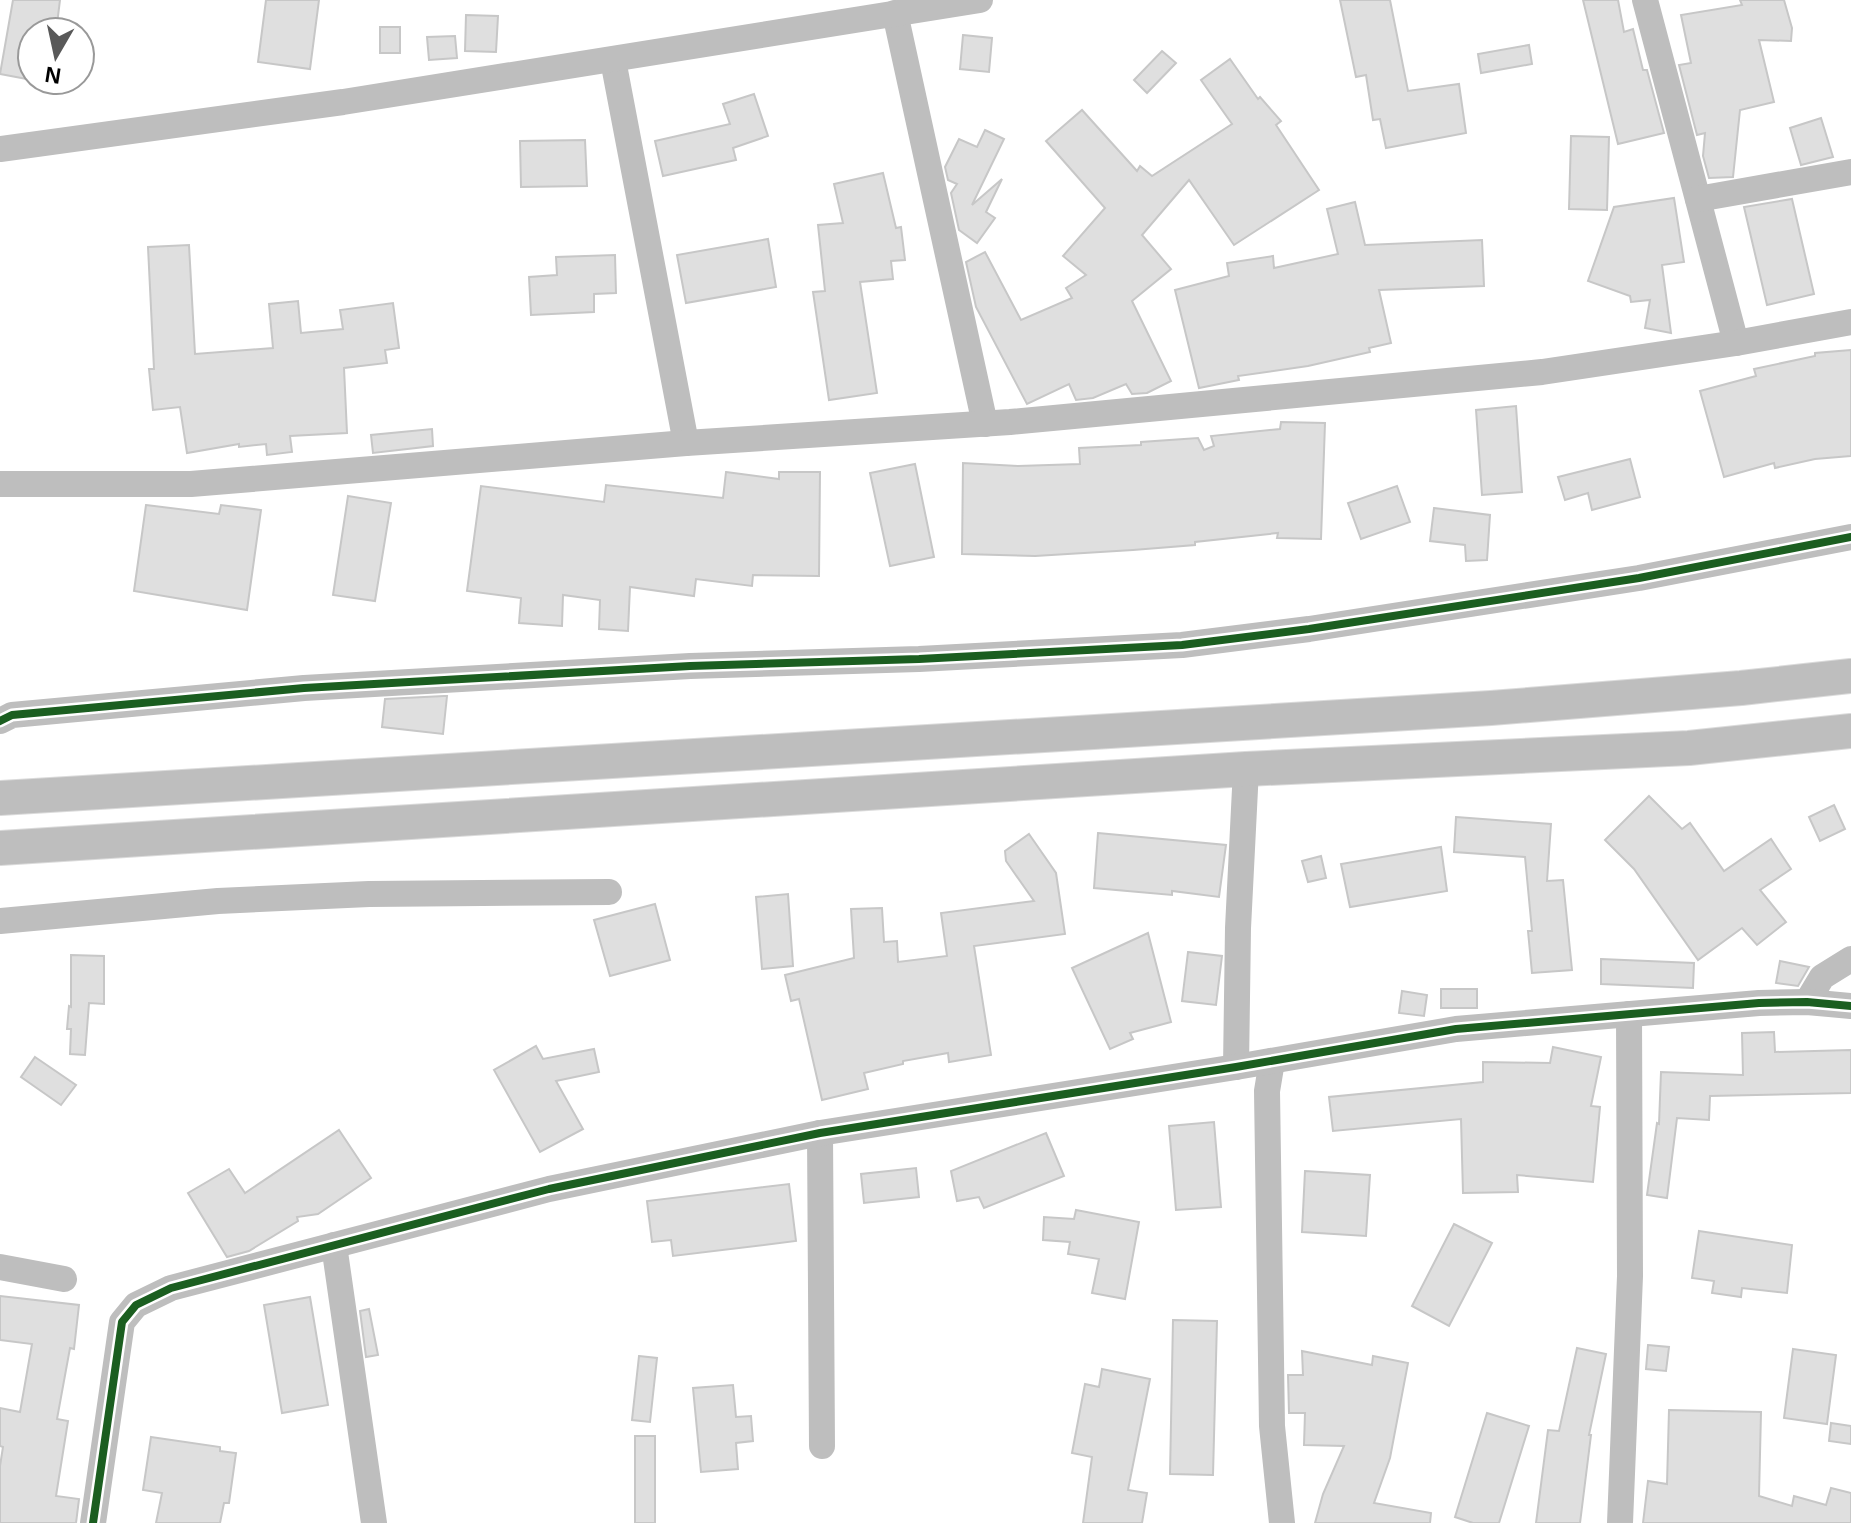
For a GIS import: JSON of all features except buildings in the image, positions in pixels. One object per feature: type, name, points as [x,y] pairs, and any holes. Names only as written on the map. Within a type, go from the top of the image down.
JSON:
[{"type":"main road","points":[[0,798],[1491,708],[1851,676]]},
{"type":"main road","points":[[0,848],[1246,769],[1689,748],[1851,731]]},
{"type":"street","points":[[0,149],[343,102],[613,60],[847,11],[895,13],[980,0]]},
{"type":"street","points":[[1645,0],[1736,343]]},
{"type":"street","points":[[895,13],[985,424]]},
{"type":"street","points":[[613,60],[686,443]]},
{"type":"street","points":[[1698,199],[1851,172]]},
{"type":"street","points":[[0,484],[191,484],[686,443],[985,424],[1542,372],[1851,322]]},
{"type":"street","points":[[0,721],[12,715],[304,688],[690,666],[888,660],[1182,645],[1309,629],[1639,578],[1851,537]]},
{"type":"street","points":[[1236,1067],[1238,928],[1246,769]]},
{"type":"street","points":[[0,921],[218,901],[369,894],[609,892]]},
{"type":"street","points":[[1807,1002],[1822,977],[1851,959]]},
{"type":"street","points":[[93,1523],[122,1322],[136,1305],[171,1288],[549,1189],[820,1133],[1456,1029],[1807,1002],[1851,1006]]},
{"type":"street","points":[[1620,1523],[1630,1276],[1629,1014]]},
{"type":"street","points":[[1272,1061],[1267,1091],[1272,1426],[1282,1523]]},
{"type":"street","points":[[820,1133],[822,1446]]},
{"type":"street","points":[[334,1245],[374,1523]]},
{"type":"street","points":[[0,1267],[64,1279]]},
{"type":"cycle path","points":[[0,721],[12,715],[304,688],[690,666],[919,659],[1182,645],[1309,629],[1639,578],[1851,537]]},
{"type":"cycle path","points":[[93,1523],[122,1322],[136,1305],[171,1288],[549,1189],[820,1133],[1456,1029],[1759,1003],[1807,1002],[1851,1006]]}]
